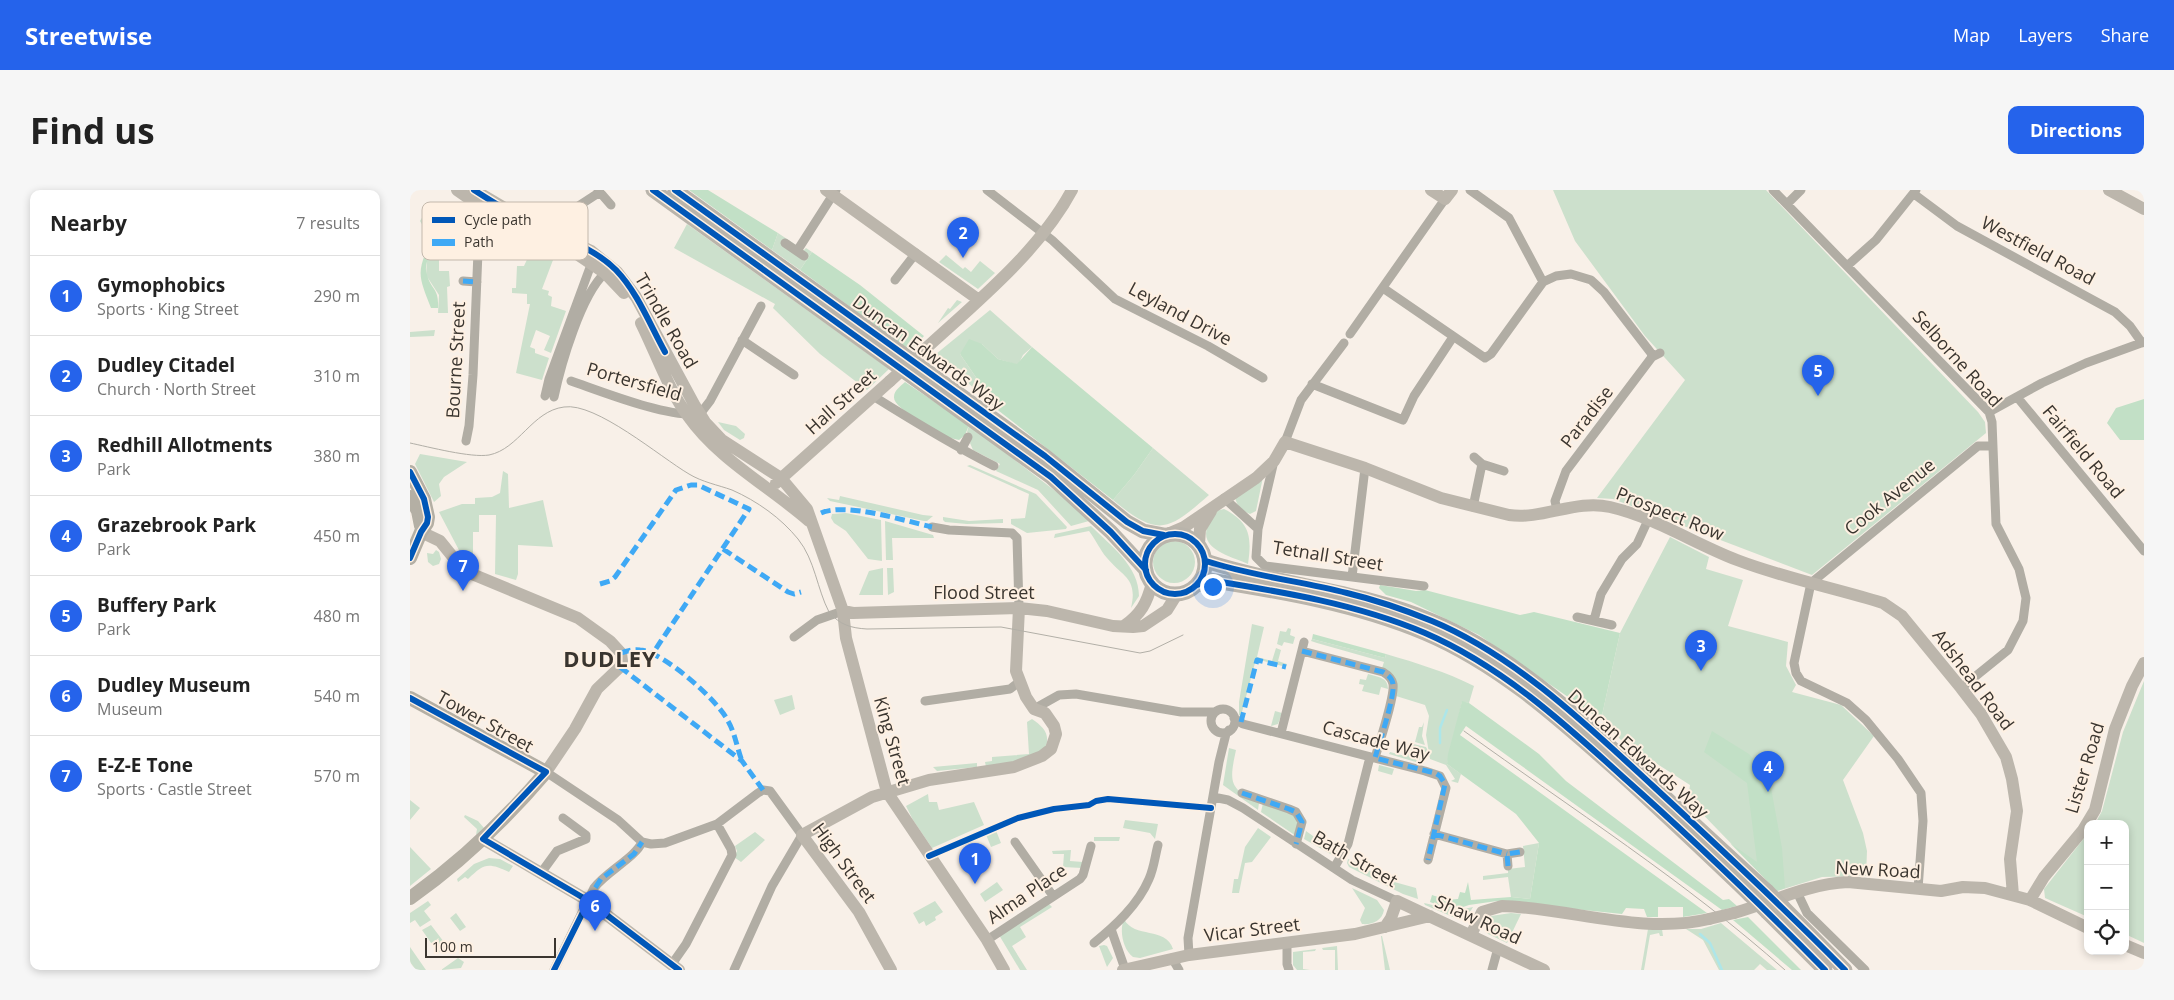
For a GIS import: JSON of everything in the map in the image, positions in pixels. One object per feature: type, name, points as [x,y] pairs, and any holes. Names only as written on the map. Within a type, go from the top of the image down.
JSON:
[{"type":"highway","name":"Duncan Edwards Way","points":[[653,190],[1051,477],[1112,532],[1149,577]]},
{"type":"highway","name":"Duncan Edwards Way","points":[[675,190],[1045,456],[1127,522],[1142,531],[1167,534]]},
{"type":"highway","points":[[1167,534],[1190,537],[1199,544],[1206,561],[1204,576],[1198,586],[1191,591],[1177,594],[1162,591],[1149,577],[1145,559],[1147,548],[1153,541],[1167,534]]},
{"type":"highway","name":"Duncan Edwards Way","points":[[1206,561],[1238,571],[1346,593],[1397,608],[1434,622],[1496,655],[1591,729],[1767,891],[1845,970]]},
{"type":"highway","name":"Duncan Edwards Way","points":[[1198,586],[1210,580],[1346,606],[1426,634],[1510,681],[1584,741],[1675,823],[1825,970]]},
{"type":"main road","points":[[410,472],[427,510],[427,523],[410,558]]},
{"type":"main road","points":[[410,497],[418,511],[421,532]]},
{"type":"main road","name":"Tower Street","points":[[410,698],[546,772]]},
{"type":"main road","points":[[410,898],[444,873],[483,839],[546,772]]},
{"type":"street","name":"Trindle Road","points":[[457,190],[481,202]]},
{"type":"street","name":"Trindle Road","points":[[474,190],[483,202]]},
{"type":"street","name":"Leyland Drive","points":[[987,190],[1041,233],[1115,299],[1208,346],[1263,378]]},
{"type":"street","name":"Hall Street","points":[[770,488],[923,351],[1016,264],[1064,204],[1072,190]]},
{"type":"street","points":[[1350,334],[1448,195],[1432,190]]},
{"type":"street","points":[[1383,288],[1482,358],[1492,354],[1543,282],[1509,218],[1470,190]]},
{"type":"street","name":"Selborne Road","points":[[1773,190],[1988,412],[1992,422],[1996,524],[2019,569],[2026,598],[2023,621],[2008,650],[1961,688]]},
{"type":"street","points":[[1787,204],[1801,190]]},
{"type":"street","points":[[2109,190],[2144,209]]},
{"type":"street","points":[[583,202],[599,191],[611,205]]},
{"type":"street","points":[[785,243],[801,254],[831,191],[979,300]]},
{"type":"street","points":[[1847,266],[1876,240],[1915,192]]},
{"type":"street","name":"Westfield Road","points":[[1915,192],[1956,226],[2115,312],[2130,326],[2143,343]]},
{"type":"street","name":"Trindle Road","points":[[588,254],[620,288],[630,303],[693,414],[722,440],[781,478]]},
{"type":"street","points":[[895,280],[916,254]]},
{"type":"street","name":"Trindle Road","points":[[588,258],[617,272],[636,297],[665,352],[688,408],[719,451],[770,488]]},
{"type":"street","name":"Bourne Street","points":[[466,441],[469,426],[478,260]]},
{"type":"street","points":[[599,264],[592,289],[550,397],[549,380],[599,264]]},
{"type":"street","name":"Paradise","points":[[1543,282],[1564,274],[1578,275],[1591,280],[1604,292],[1656,355],[1566,470],[1555,501],[1557,510]]},
{"type":"street","name":"Bourne Street","points":[[462,281],[477,282]]},
{"type":"street","points":[[693,414],[710,401],[761,306]]},
{"type":"street","points":[[1312,384],[1403,420],[1414,396],[1453,337]]},
{"type":"street","points":[[742,340],[794,376]]},
{"type":"street","points":[[1167,534],[1184,527],[1256,478],[1274,461],[1285,442],[1301,400],[1344,343]]},
{"type":"street","points":[[1988,412],[2086,363],[2143,343]]},
{"type":"street","name":"Portersfield","points":[[571,381],[626,400],[693,414]]},
{"type":"street","points":[[873,396],[961,450],[994,466]]},
{"type":"street","name":"Fairfield Road","points":[[2017,397],[2144,551]]},
{"type":"street","points":[[961,450],[968,437]]},
{"type":"street","name":"Prospect Row","points":[[1285,442],[1365,468],[1441,498],[1473,507],[1519,516],[1591,505],[1610,507],[1648,520],[1738,561],[1811,583]]},
{"type":"street","name":"Cook Avenue","points":[[1811,583],[1978,446],[1992,446]]},
{"type":"street","points":[[1474,457],[1482,464],[1504,471]]},
{"type":"street","points":[[1221,501],[1258,529],[1274,461]]},
{"type":"street","points":[[1473,507],[1482,464]]},
{"type":"street","points":[[1352,577],[1365,468]]},
{"type":"street","name":"King Street","points":[[781,478],[800,499],[813,524],[843,611],[846,638],[887,792],[988,940],[1004,970]]},
{"type":"street","points":[[770,488],[813,524]]},
{"type":"street","points":[[1199,544],[1200,529],[1206,516],[1221,501]]},
{"type":"street","points":[[1594,620],[1601,594],[1622,559],[1637,544],[1648,520]]},
{"type":"street","points":[[734,970],[772,886],[802,836],[847,809],[872,797],[929,780],[1014,767],[1042,756],[1052,748],[1056,734],[1054,726],[1046,713],[1034,709],[1026,697],[1019,682],[1015,662],[1019,608],[1017,538],[1012,533],[932,527]]},
{"type":"street","name":"Tetnall Street","points":[[1258,529],[1256,557],[1266,566],[1424,586]]},
{"type":"street","points":[[421,532],[440,541],[465,570],[578,618],[610,641],[621,653],[620,667],[597,690],[575,729],[546,772]]},
{"type":"street","points":[[1124,626],[1140,614],[1148,599],[1149,577]]},
{"type":"street","points":[[1811,583],[1794,663],[1796,673],[1801,681],[1847,703],[1866,720],[1898,759],[1921,793],[1923,821],[1918,890]]},
{"type":"street","name":"Adshead Road","points":[[1811,583],[1883,603],[1902,616],[1981,714],[2006,757],[2012,779],[2017,811],[2010,859],[2013,881],[2012,895]]},
{"type":"street","name":"Flood Street","points":[[843,611],[1019,608],[1047,611],[1113,626],[1138,626],[1153,620],[1167,610],[1177,594]]},
{"type":"street","points":[[794,637],[818,620],[843,611]]},
{"type":"street","points":[[1577,617],[1612,625]]},
{"type":"street","points":[[1281,733],[1303,646],[1383,672],[1392,680],[1392,692],[1348,844],[1334,868]]},
{"type":"street","name":"Lister Road","points":[[2030,900],[2044,877],[2083,830],[2095,810],[2115,729],[2132,686],[2144,663]]},
{"type":"street","points":[[925,701],[1010,689],[1019,682]]},
{"type":"street","points":[[1034,709],[1059,695],[1076,694],[1181,712],[1215,712],[1220,709],[1226,709],[1232,725],[1225,739],[1219,762],[1188,938],[1189,955]]},
{"type":"street","points":[[1181,712],[1222,732],[1232,725]]},
{"type":"street","points":[[1215,712],[1211,720],[1219,762]]},
{"type":"street","name":"Cascade Way","points":[[1232,725],[1243,724],[1281,733],[1425,770],[1440,776],[1446,788],[1428,860]]},
{"type":"street","name":"Tower Street","points":[[546,772],[618,820],[642,842]]},
{"type":"street","name":"High Street","points":[[717,824],[758,793],[763,790],[770,791],[859,912],[891,970]]},
{"type":"street","name":"Bath Street","points":[[1242,793],[1296,812],[1302,822],[1296,844]]},
{"type":"street","name":"Bath Street","points":[[1213,797],[1228,800],[1243,808],[1352,880],[1397,902]]},
{"type":"street","points":[[541,873],[557,851],[586,839],[586,834],[564,818]]},
{"type":"street","points":[[483,839],[587,900],[675,967],[732,855],[731,849],[717,824],[665,843],[651,844],[642,842],[634,854],[601,879],[587,900],[584,912],[554,970]]},
{"type":"street","points":[[1434,834],[1507,854],[1520,852]]},
{"type":"street","points":[[1015,842],[1053,896]]},
{"type":"street","points":[[1094,943],[1111,929],[1142,894],[1150,877],[1158,845]]},
{"type":"street","name":"Alma Place","points":[[988,940],[1083,875],[1091,846]]},
{"type":"street","points":[[1507,854],[1508,866]]},
{"type":"street","name":"New Road","points":[[1471,935],[1482,912],[1502,906],[1639,922],[1679,923],[1734,913],[1824,884],[1848,882],[1918,890],[1941,890],[1974,886],[2030,900],[2084,926]]},
{"type":"street","points":[[1797,892],[1807,913],[1865,970]]},
{"type":"street","points":[[1385,927],[1391,918],[1397,902]]},
{"type":"street","name":"Shaw Road","points":[[1397,902],[1544,970]]},
{"type":"street","name":"Vicar Street","points":[[1124,970],[1189,955],[1355,934],[1430,916]]},
{"type":"street","points":[[1111,929],[1124,970]]},
{"type":"street","points":[[1287,944],[1287,964],[1290,970]]},
{"type":"street","points":[[2129,947],[2144,953]]},
{"type":"street","points":[[1492,970],[1498,948]]},
{"type":"street","points":[[1172,958],[1179,970]]},
{"type":"green space","points":[[689,190],[708,190],[778,233],[772,250]]},
{"type":"green space","points":[[1553,190],[1766,190],[1978,412],[1985,422],[1986,433],[1812,575],[1613,499],[1597,498],[1685,380],[1645,336],[1575,241]]},
{"type":"green space","points":[[687,224],[889,369],[867,390],[820,354],[773,308],[775,304],[674,248]]},
{"type":"green space","points":[[778,233],[796,245],[802,252],[806,248],[812,252],[800,270],[772,250]]},
{"type":"green space","points":[[812,252],[860,285],[924,336],[910,351],[800,270]]},
{"type":"green space","points":[[946,255],[963,269],[965,267],[971,272],[980,261],[995,273],[978,289],[939,262]]},
{"type":"green space","points":[[423,260],[428,260],[426,271],[436,293],[438,308],[431,308],[421,280]]},
{"type":"green space","points":[[427,260],[439,260],[439,271],[449,271],[450,286],[447,287],[448,313],[438,313],[439,295],[426,275]]},
{"type":"green space","points":[[527,260],[553,260],[542,289],[549,291],[548,295],[552,297],[551,306],[566,311],[551,353],[544,350],[550,336],[536,330],[530,347],[535,349],[535,353],[549,358],[542,380],[516,373],[530,304],[527,304],[527,294],[512,293],[512,288],[516,288],[517,266],[524,266]]},
{"type":"green space","points":[[957,300],[962,302],[938,323],[948,308],[950,309]]},
{"type":"green space","points":[[990,310],[1032,347],[1023,355],[1018,365],[998,359],[982,344],[960,354],[999,411],[936,354]]},
{"type":"green space","points":[[435,330],[434,336],[410,337],[410,332]]},
{"type":"green space","points":[[969,339],[982,344],[998,359],[1017,364],[1032,347],[1153,448],[1113,500],[999,411],[960,354]]},
{"type":"green space","points":[[905,382],[969,425],[965,435],[959,440],[950,438],[917,420],[901,408],[896,402],[894,395]]},
{"type":"green space","points":[[2144,399],[2144,440],[2120,440],[2107,423],[2116,408]]},
{"type":"green space","points":[[718,422],[736,426],[745,434],[744,438],[740,440],[724,430]]},
{"type":"green space","points":[[969,425],[1071,503],[1089,521],[1071,526],[1038,490],[996,471],[1000,464],[973,450],[970,443],[972,435],[967,432]]},
{"type":"green space","points":[[1153,448],[1209,495],[1183,517],[1172,523],[1162,525],[1141,520],[1113,500]]},
{"type":"green space","points":[[420,454],[467,462],[444,477],[439,484],[441,496],[434,502],[415,464]]},
{"type":"green space","points":[[970,465],[1036,494],[1067,527],[1066,529],[1027,533],[1011,524],[1011,519],[1025,518],[1029,494],[967,466]]},
{"type":"green space","points":[[503,471],[508,474],[509,508],[543,500],[553,547],[518,545],[518,574],[516,580],[495,574],[496,515],[479,515],[479,532],[473,532],[473,567],[461,554],[439,512],[462,504],[475,504],[475,498],[492,497],[500,493]]},
{"type":"green space","points":[[1263,477],[1256,511],[1250,514],[1240,507],[1235,497]]},
{"type":"green space","points":[[840,496],[933,516],[924,521],[830,501],[827,498],[839,500]]},
{"type":"green space","points":[[1224,509],[1239,519],[1247,531],[1250,546],[1248,564],[1219,552],[1208,542],[1206,536],[1207,528],[1216,511]]},
{"type":"green space","points":[[846,513],[881,520],[882,561],[868,559],[846,531],[834,523],[831,518],[832,514]]},
{"type":"green space","points":[[943,517],[969,521],[1003,519],[1003,523],[967,524],[945,522]]},
{"type":"green space","points":[[885,521],[933,535],[934,538],[892,538],[893,560],[886,560]]},
{"type":"green space","points":[[1091,526],[1115,549],[1134,575],[1138,585],[1139,596],[1131,608],[1133,598],[1131,584],[1105,555],[1089,531],[1054,538],[1055,534]]},
{"type":"green space","points":[[1670,537],[1709,557],[1706,569],[1743,580],[1728,626],[1788,642],[1786,666],[1796,685],[1792,692],[1841,705],[1874,736],[1843,780],[1863,833],[1867,851],[1866,876],[1822,877],[1777,891],[1688,799],[1690,785],[1623,742],[1601,720],[1620,633]]},
{"type":"green space","points":[[1178,541],[1186,544],[1192,550],[1195,562],[1192,574],[1186,580],[1170,583],[1162,580],[1156,574],[1153,558],[1156,550],[1162,544]]},
{"type":"green space","points":[[436,550],[439,552],[441,559],[439,564],[433,566],[428,562],[427,553],[433,554]]},
{"type":"green space","points":[[883,568],[883,595],[859,595],[869,571]]},
{"type":"green space","points":[[887,568],[893,568],[894,592],[888,595]]},
{"type":"green space","points":[[1380,585],[1416,591],[1425,590],[1520,615],[1534,612],[1620,633],[1601,720],[1479,635],[1411,602],[1386,595],[1379,588]]},
{"type":"green space","points":[[1252,624],[1264,627],[1257,657],[1272,661],[1276,648],[1281,650],[1278,661],[1287,664],[1286,667],[1256,659],[1241,716],[1239,715],[1239,702]]},
{"type":"green space","points":[[1288,628],[1291,629],[1290,635],[1295,637],[1293,644],[1284,642],[1282,646],[1277,644],[1280,631],[1286,632]]},
{"type":"green space","points":[[1313,634],[1386,654],[1385,658],[1312,639]]},
{"type":"green space","points":[[1312,639],[1385,658],[1386,654],[1453,676],[1474,686],[1469,703],[1462,702],[1447,764],[1461,774],[1458,783],[1451,781],[1455,779],[1446,765],[1430,759],[1426,735],[1429,716],[1425,705],[1396,696],[1396,683],[1382,668],[1384,662],[1317,643],[1311,641]]},
{"type":"green space","points":[[1368,674],[1384,680],[1388,685],[1388,689],[1381,687],[1379,695],[1362,691],[1364,685],[1359,684],[1360,679],[1366,680]]},
{"type":"green space","points":[[2144,681],[2144,943],[2129,936],[2129,820],[2097,820],[2102,811],[2123,732]]},
{"type":"green space","points":[[792,695],[795,709],[780,715],[774,700]]},
{"type":"green space","points":[[1462,701],[1469,703],[1539,754],[1566,781],[1723,900],[1729,899],[1737,906],[1722,910],[1466,726],[1460,735],[1707,913],[1683,917],[1683,907],[1658,907],[1658,917],[1647,917],[1644,909],[1626,908],[1622,914],[1497,901],[1460,908],[1446,908],[1430,902],[1432,895],[1447,900],[1458,899],[1460,892],[1465,893],[1468,882],[1471,900],[1511,897],[1530,899],[1539,843],[1516,814],[1447,764]]},
{"type":"green space","points":[[1275,711],[1282,713],[1278,724],[1271,726]]},
{"type":"green space","points":[[1032,719],[1040,725],[1047,735],[1045,749],[1014,763],[986,767],[985,762],[992,761],[992,757],[1029,754],[1027,722]]},
{"type":"green space","points":[[1424,722],[1422,736],[1425,745],[1415,742],[1419,727],[1422,727]]},
{"type":"green space","points":[[1712,731],[1749,754],[1769,777],[1782,848],[1785,888],[1777,891],[1730,843],[1757,862],[1747,783],[1704,752]]},
{"type":"green space","points":[[1409,743],[1426,747],[1428,751],[1427,758],[1420,757],[1419,763],[1389,754],[1390,752],[1405,756]]},
{"type":"green space","points":[[1229,748],[1236,750],[1232,770],[1234,783],[1242,793],[1259,803],[1258,810],[1223,785]]},
{"type":"green space","points":[[977,763],[977,767],[937,771],[933,767]]},
{"type":"green space","points":[[1379,765],[1394,769],[1392,775],[1378,771]]},
{"type":"green space","points":[[928,794],[929,802],[937,802],[939,810],[974,802],[984,825],[932,848],[906,806]]},
{"type":"green space","points":[[410,800],[420,808],[410,820]]},
{"type":"green space","points":[[1263,803],[1292,813],[1298,819],[1296,836],[1261,812]]},
{"type":"green space","points":[[465,815],[478,821],[484,828],[476,835],[477,829],[464,817]]},
{"type":"green space","points":[[1125,820],[1158,824],[1155,839],[1150,833],[1123,828]]},
{"type":"green space","points":[[995,828],[1001,843],[991,847],[985,832]]},
{"type":"green space","points":[[1258,828],[1271,837],[1252,862],[1245,863],[1239,893],[1232,893],[1234,879],[1238,879],[1245,847]]},
{"type":"green space","points":[[1306,831],[1320,841],[1331,844],[1330,848],[1338,851],[1334,856],[1304,839]]},
{"type":"green space","points":[[755,832],[765,840],[741,862],[734,857],[737,851],[735,846]]},
{"type":"green space","points":[[1094,837],[1120,837],[1119,841],[1094,841]]},
{"type":"green space","points":[[2084,838],[2084,915],[2045,898],[2044,889]]},
{"type":"green space","points":[[1539,843],[1530,899],[1511,897],[1508,877],[1483,880],[1483,876],[1508,873],[1508,869],[1525,867],[1523,846]]},
{"type":"green space","points":[[410,847],[431,869],[410,886]]},
{"type":"green space","points":[[1071,850],[1070,861],[1083,862],[1082,868],[1063,867],[1064,854],[1053,854],[1052,851]]},
{"type":"green space","points":[[489,858],[500,859],[513,866],[509,872],[496,867],[486,866],[468,879],[465,877],[458,882],[457,879],[474,864]]},
{"type":"green space","points":[[1348,859],[1380,875],[1380,878],[1416,888],[1418,899],[1403,894],[1349,867]]},
{"type":"green space","points":[[997,882],[1003,890],[985,902],[980,894]]},
{"type":"green space","points":[[1352,888],[1377,900],[1384,910],[1379,920],[1369,924],[1362,924],[1360,920],[1365,908]]},
{"type":"green space","points":[[428,901],[431,905],[424,911],[431,920],[420,927],[415,920],[410,923],[410,913]]},
{"type":"green space","points":[[935,901],[943,912],[935,917],[936,920],[926,926],[924,921],[919,924],[913,913]]},
{"type":"green space","points":[[1048,903],[1052,907],[1020,927],[1026,937],[1012,946],[1027,970],[1020,970],[999,935]]},
{"type":"green space","points":[[1424,903],[1453,909],[1473,907],[1467,917],[1460,920]]},
{"type":"green space","points":[[456,913],[466,927],[460,931],[450,918]]},
{"type":"green space","points":[[1511,913],[1521,914],[1507,943],[1488,934],[1485,924],[1491,916]]},
{"type":"green space","points":[[1748,917],[1801,970],[1792,970],[1733,920]]},
{"type":"green space","points":[[1124,919],[1135,929],[1164,937],[1173,949],[1140,958],[1133,957],[1124,945],[1122,929]]},
{"type":"green space","points":[[1721,923],[1777,970],[1767,970],[1760,964],[1754,970],[1719,970],[1703,940],[1686,929],[1701,929]]},
{"type":"green space","points":[[431,925],[447,946],[438,953],[422,930]]},
{"type":"green space","points":[[1648,929],[1662,929],[1663,936],[1660,936],[1659,933],[1650,935],[1644,970],[1641,970]]},
{"type":"green space","points":[[1382,936],[1390,970],[1385,970]]},
{"type":"green space","points":[[1099,946],[1107,946],[1113,958],[1107,967]]},
{"type":"green space","points":[[1337,946],[1338,970],[1335,970],[1335,950],[1323,950],[1322,948]]},
{"type":"green space","points":[[410,947],[426,970],[416,970],[410,962]]},
{"type":"green space","points":[[1316,949],[1315,951],[1303,952],[1303,969],[1310,970],[1297,970],[1293,965],[1293,952]]},
{"type":"green space","points":[[458,958],[464,962],[461,968],[441,970]]},
{"type":"waterway","points":[[1440,743],[1440,728],[1447,710]]},
{"type":"waterway","points":[[1700,934],[1710,943],[1722,970]]},
{"type":"tram line","points":[[410,443],[461,454],[489,455],[509,446],[543,415],[564,407],[577,408],[593,413],[628,432],[694,477],[741,494],[776,517],[804,547],[829,612],[846,625],[867,629],[1001,627],[1140,653],[1150,651],[1183,635]]},
{"type":"tram line","points":[[1464,731],[1628,846],[1708,906],[1785,970]]},
{"type":"marked path","points":[[463,281],[477,282]]},
{"type":"marked path","points":[[600,584],[610,581],[615,577],[676,490],[691,485],[698,485],[749,509],[653,653]]},
{"type":"marked path","points":[[821,513],[832,510],[860,511],[932,527]]},
{"type":"marked path","points":[[723,549],[788,592],[794,594],[801,592]]},
{"type":"marked path","points":[[621,653],[635,650],[650,652],[675,667],[702,690],[728,721],[742,761]]},
{"type":"marked path","points":[[1302,651],[1383,672],[1392,680],[1392,699],[1375,758],[1435,773],[1440,776],[1445,784],[1428,860]]},
{"type":"marked path","points":[[1241,722],[1257,660],[1286,667]]},
{"type":"marked path","points":[[620,667],[742,761],[763,790]]},
{"type":"marked path","points":[[1242,793],[1296,812],[1302,822],[1296,844]]},
{"type":"marked path","points":[[1434,834],[1507,854]]},
{"type":"marked path","points":[[587,900],[601,879],[634,854],[642,842]]},
{"type":"marked path","points":[[1508,866],[1507,854],[1520,852]]},
{"type":"cycle path","points":[[474,190],[493,202]]},
{"type":"cycle path","points":[[653,190],[1051,477],[1111,532],[1146,570]]},
{"type":"cycle path","points":[[675,190],[1045,456],[1127,522],[1143,531],[1164,535]]},
{"type":"cycle path","points":[[588,250],[607,262],[624,279],[665,352]]},
{"type":"cycle path","points":[[410,472],[424,499],[428,517],[410,558]]},
{"type":"cycle path","points":[[1169,534],[1181,534],[1197,542],[1203,552],[1205,564],[1203,576],[1197,586],[1181,594],[1169,594],[1153,586],[1145,570],[1145,558],[1153,542],[1169,534]]},
{"type":"cycle path","points":[[1206,561],[1241,571],[1329,589],[1380,602],[1432,621],[1493,653],[1550,694],[1603,740],[1750,877],[1845,970]]},
{"type":"cycle path","points":[[1197,585],[1209,580],[1292,594],[1373,614],[1425,633],[1453,646],[1480,662],[1530,697],[1600,756],[1726,872],[1825,970]]},
{"type":"cycle path","points":[[410,698],[546,772],[483,839],[587,900],[679,970]]},
{"type":"cycle path","points":[[929,856],[1018,818],[1054,809],[1089,805],[1096,801],[1108,799],[1211,808]]},
{"type":"cycle path","points":[[554,970],[587,900]]},
{"type":"place","name":"Dudley Citadel","points":[[963,258]]},
{"type":"place","name":"Buffery Park","points":[[1818,396]]},
{"type":"place","name":"E-Z-E Tone","points":[[463,591]]},
{"type":"place","name":"Redhill Allotments","points":[[1701,671]]},
{"type":"place","name":"Grazebrook Park","points":[[1768,792]]},
{"type":"place","name":"Gymophobics","points":[[975,884]]},
{"type":"place","name":"Dudley Museum","points":[[595,931]]},
{"type":"district","name":"DUDLEY","points":[[610,659]]}]
